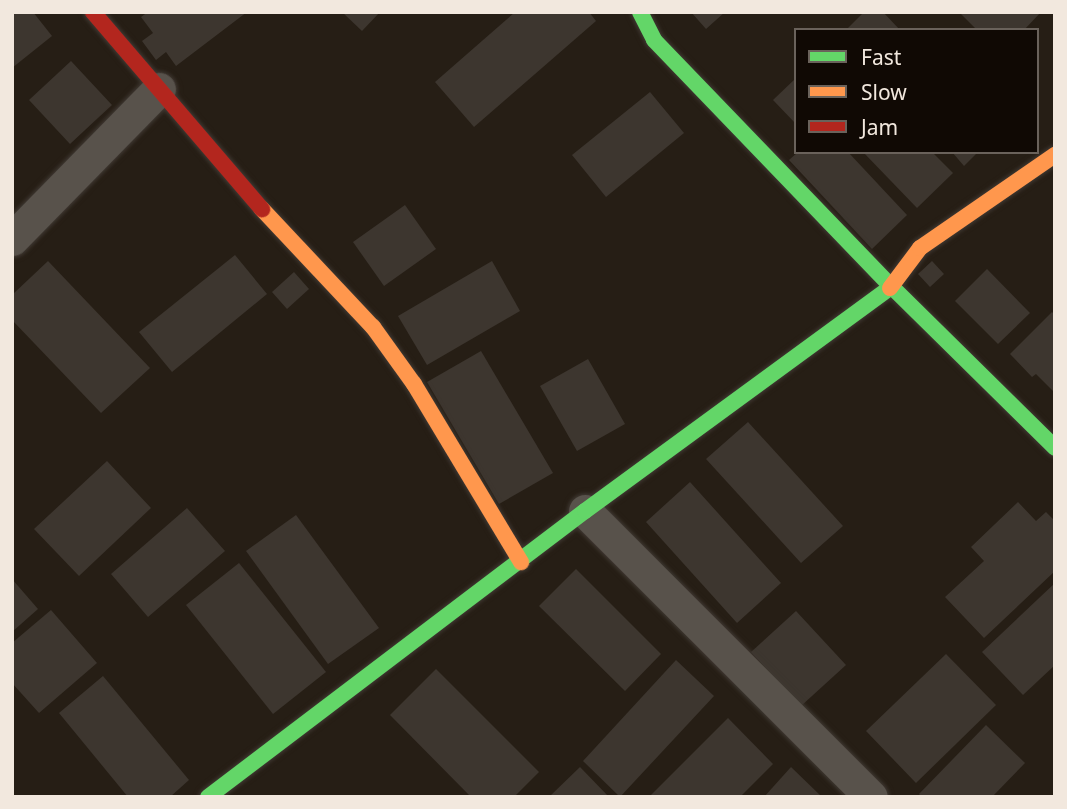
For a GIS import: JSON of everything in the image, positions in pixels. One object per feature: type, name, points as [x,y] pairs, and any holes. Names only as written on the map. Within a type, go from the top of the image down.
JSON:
[{"type":"street","points":[[93,12],[248,194],[373,327],[414,384],[521,562]]},
{"type":"street","points":[[640,12],[653,40],[892,287],[1055,448]]},
{"type":"street","points":[[12,239],[159,89]]},
{"type":"street","points":[[225,792],[585,511],[892,287],[920,248],[1055,155]]},
{"type":"street","points":[[585,511],[871,797]]},
{"type":"building","points":[[12,12],[33,12],[52,36],[12,68]]},
{"type":"building","points":[[148,12],[247,12],[176,66],[166,52],[156,60],[142,41],[153,33],[141,17]]},
{"type":"building","points":[[342,12],[380,12],[362,31]]},
{"type":"building","points":[[515,12],[589,12],[596,21],[474,127],[435,82]]},
{"type":"building","points":[[691,12],[725,12],[706,29]]},
{"type":"building","points":[[864,12],[883,12],[898,28],[848,28]]},
{"type":"building","points":[[959,12],[1041,12],[1026,28],[975,28]]},
{"type":"building","points":[[71,61],[112,105],[70,144],[29,100]]},
{"type":"building","points":[[794,80],[794,122],[773,100]]},
{"type":"building","points":[[650,92],[684,133],[606,197],[572,155]]},
{"type":"building","points":[[796,154],[850,154],[907,215],[872,249],[789,160]]},
{"type":"building","points":[[865,154],[934,154],[953,173],[917,208]]},
{"type":"building","points":[[954,154],[976,154],[964,166]]},
{"type":"building","points":[[405,205],[436,249],[384,286],[353,242]]},
{"type":"building","points":[[235,255],[267,294],[172,372],[139,332]]},
{"type":"building","points":[[48,261],[150,368],[101,413],[12,320],[12,295]]},
{"type":"building","points":[[492,261],[520,311],[427,365],[398,316]]},
{"type":"building","points":[[932,261],[944,274],[930,287],[918,274]]},
{"type":"building","points":[[987,269],[1030,313],[998,344],[955,301]]},
{"type":"building","points":[[294,272],[309,289],[287,309],[272,292]]},
{"type":"building","points":[[1052,312],[1055,315],[1055,393],[1036,374],[1032,377],[1010,354]]},
{"type":"building","points":[[481,351],[553,473],[499,504],[427,382]]},
{"type":"building","points":[[588,359],[625,424],[577,451],[540,386]]},
{"type":"building","points":[[748,422],[843,526],[801,563],[706,459]]},
{"type":"building","points":[[107,461],[151,508],[79,576],[34,529]]},
{"type":"building","points":[[690,482],[781,583],[737,623],[646,522]]},
{"type":"building","points":[[1018,502],[1036,521],[1046,512],[1055,521],[1055,571],[984,638],[945,597],[984,561],[971,547]]},
{"type":"building","points":[[187,508],[225,551],[148,617],[111,574]]},
{"type":"building","points":[[296,515],[379,628],[328,664],[246,551]]},
{"type":"building","points":[[239,563],[326,672],[273,714],[186,605]]},
{"type":"building","points":[[576,569],[661,654],[625,691],[539,606]]},
{"type":"building","points":[[12,579],[38,609],[12,632]]},
{"type":"building","points":[[1055,583],[1055,665],[1023,695],[982,652]]},
{"type":"building","points":[[51,610],[97,663],[39,713],[12,683],[12,643]]},
{"type":"building","points":[[796,611],[846,665],[801,706],[751,652]]},
{"type":"building","points":[[946,654],[996,705],[916,783],[866,731]]},
{"type":"building","points":[[676,660],[714,696],[620,797],[583,761]]},
{"type":"building","points":[[436,669],[539,772],[514,797],[471,797],[390,715]]},
{"type":"building","points":[[103,676],[189,780],[170,797],[128,797],[59,713]]},
{"type":"building","points":[[728,718],[773,764],[740,797],[649,797]]},
{"type":"building","points":[[986,725],[1025,763],[992,797],[922,797],[919,794]]},
{"type":"building","points":[[580,767],[609,797],[549,797]]},
{"type":"building","points":[[791,767],[822,797],[764,797]]},
{"type":"traffic: fast","points":[[640,12],[654,40],[892,287],[1055,448]]},
{"type":"traffic: fast","points":[[208,797],[585,511],[890,288]]},
{"type":"traffic: slow","points":[[890,288],[920,248],[1055,155]]},
{"type":"traffic: slow","points":[[262,209],[373,327],[414,384],[521,562]]},
{"type":"traffic: jam","points":[[93,12],[262,209]]}]
